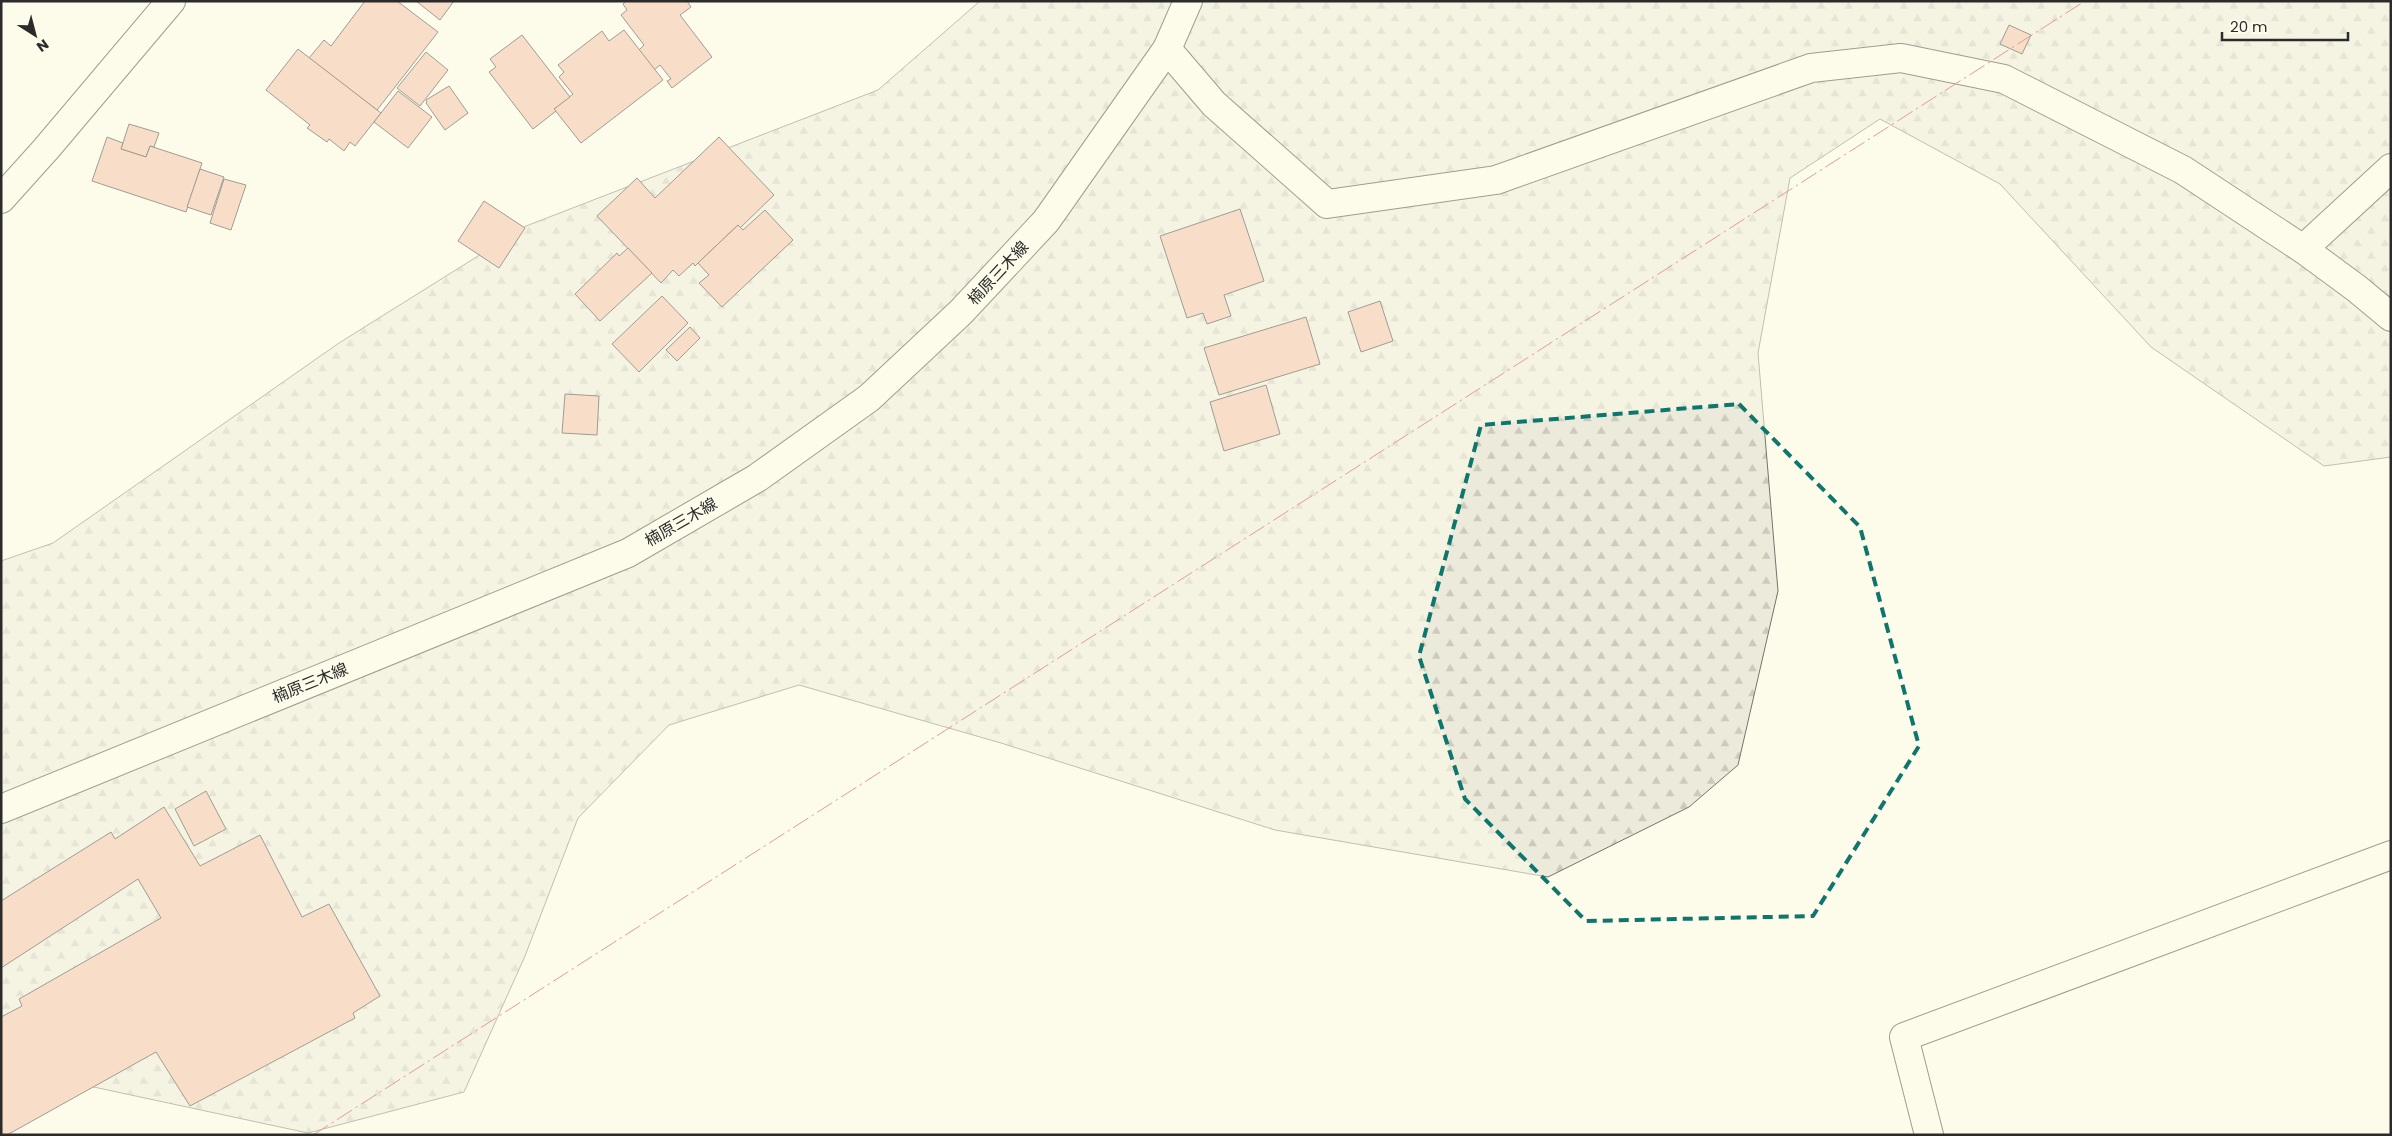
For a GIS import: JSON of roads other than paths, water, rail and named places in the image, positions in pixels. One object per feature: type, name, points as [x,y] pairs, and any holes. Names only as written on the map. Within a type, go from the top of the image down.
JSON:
[{"type":"street","points":[[1,199],[46,149],[171,1]]},
{"type":"street","name":"楠原三木線","points":[[1,809],[628,553],[757,478],[868,398],[962,312],[1046,221],[1167,49],[1188,1]]},
{"type":"street","points":[[1167,49],[1214,104],[1328,204],[1496,180],[1811,68],[1901,58],[2004,79],[2183,170],[2303,248],[2356,288],[2391,318]]},
{"type":"street","points":[[2303,248],[2391,168]]},
{"type":"street","points":[[1929,1135],[1904,1036],[2391,855]]}]
